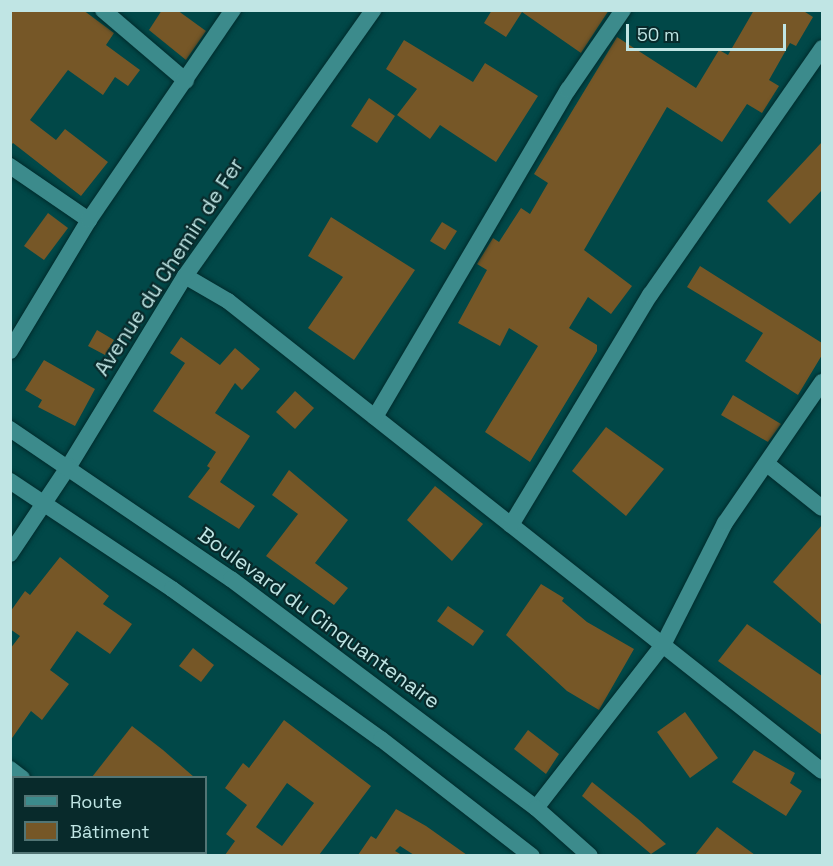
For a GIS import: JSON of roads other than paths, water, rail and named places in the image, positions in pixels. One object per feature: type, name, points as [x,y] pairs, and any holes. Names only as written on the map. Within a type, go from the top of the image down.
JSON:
[{"type":"street","points":[[103,10],[186,81]]},
{"type":"street","points":[[10,351],[89,220],[233,10]]},
{"type":"street","name":"Avenue du Chemin de Fer","points":[[10,554],[69,466],[185,276],[373,10]]},
{"type":"street","points":[[375,417],[568,90],[623,10]]},
{"type":"street","points":[[511,525],[650,295],[822,48]]},
{"type":"street","points":[[10,166],[89,220]]},
{"type":"street","points":[[185,276],[228,301],[822,771]]},
{"type":"street","points":[[537,808],[663,645],[726,523],[822,382]]},
{"type":"street","name":"Boulevard du Cinquantenaire","points":[[10,429],[69,466],[231,579],[537,808],[590,855]]},
{"type":"street","points":[[768,464],[822,508]]},
{"type":"street","points":[[10,482],[45,502],[371,732],[522,852]]}]
